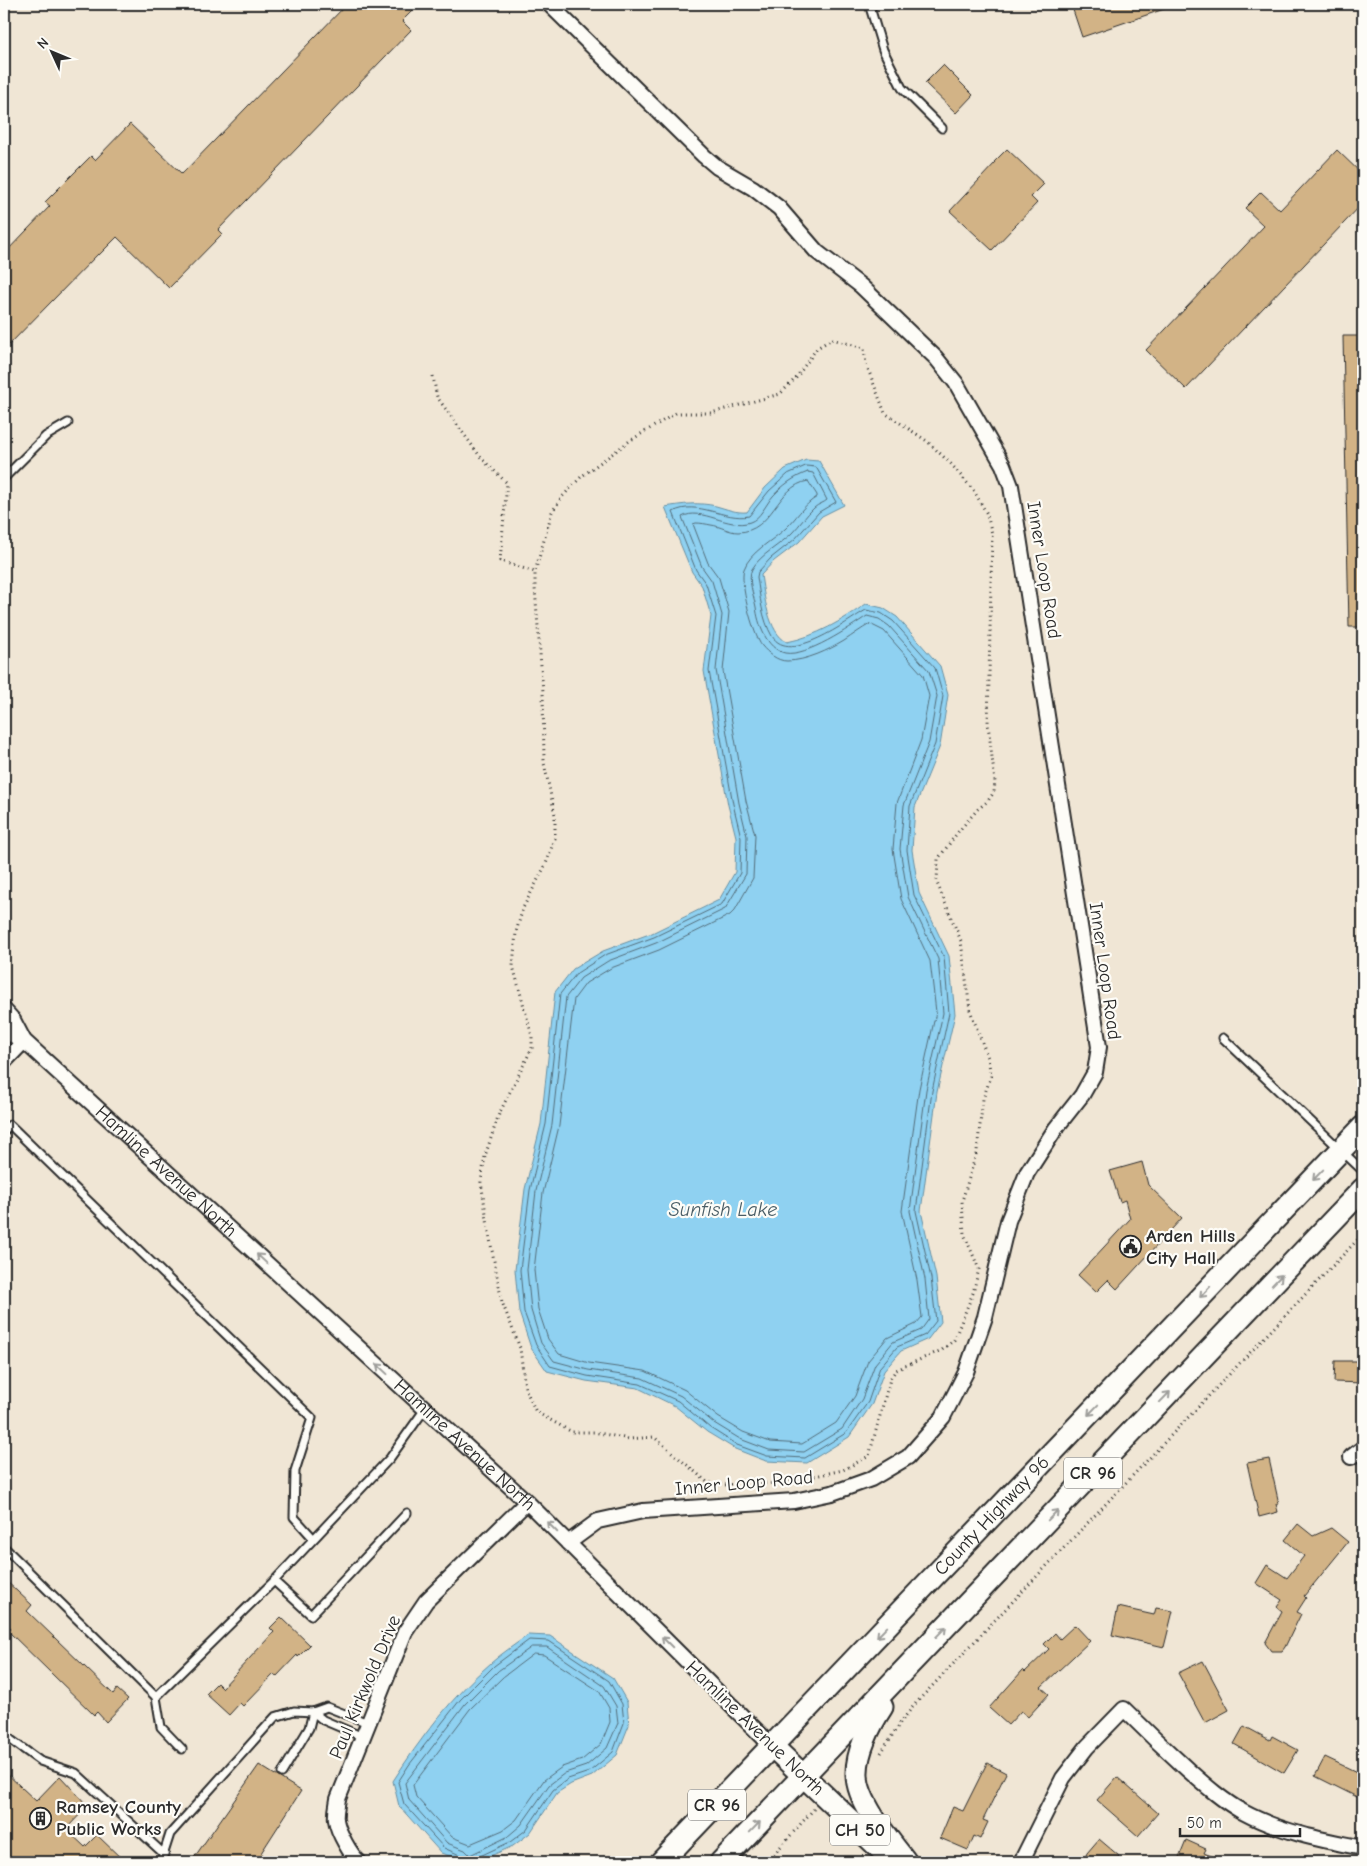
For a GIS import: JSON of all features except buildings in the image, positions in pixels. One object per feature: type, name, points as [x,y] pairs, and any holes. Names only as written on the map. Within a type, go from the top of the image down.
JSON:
[{"type":"main road","name":"County Highway 96","points":[[661,1862],[773,1747],[1363,1127]]},
{"type":"main road","name":"CR 96","points":[[721,1862],[1363,1190]]},
{"type":"main road","points":[[906,1862],[864,1802],[856,1775],[862,1747],[870,1725],[918,1657]]},
{"type":"main road","name":"Hamline Avenue North","points":[[773,1747],[894,1862]]},
{"type":"street","name":"Inner Loop Road","points":[[548,4],[704,156],[717,167],[753,188],[779,208],[817,252],[861,286],[936,358],[956,384],[1003,464],[1012,486],[1099,1047],[1095,1072],[1082,1095],[1056,1128],[1026,1173],[1008,1221],[985,1317],[966,1372],[943,1417],[908,1457],[871,1479],[832,1493],[794,1501],[643,1511],[598,1521],[568,1544]]},
{"type":"street","name":"Hamline Avenue North","points":[[4,1010],[13,1020],[24,1040]]},
{"type":"street","name":"Hamline Avenue North","points":[[4,1031],[24,1040],[527,1502],[773,1747]]},
{"type":"street","points":[[4,1062],[24,1040]]},
{"type":"street","points":[[1351,1457],[1363,1448]]},
{"type":"street","name":"Paul Kirkwold Drive","points":[[359,1862],[344,1839],[336,1820],[338,1799],[405,1632],[426,1601],[527,1502]]},
{"type":"street","points":[[1021,1862],[1063,1778],[1087,1747],[1124,1710],[1210,1789],[1242,1811],[1268,1824],[1304,1836],[1363,1848]]},
{"type":"lane","points":[[869,4],[883,50],[902,88],[942,128]]},
{"type":"lane","points":[[4,478],[46,436],[68,423]]},
{"type":"lane","points":[[1223,1038],[1363,1171]]},
{"type":"lane","points":[[4,1131],[10,1125],[312,1418],[295,1471],[294,1517],[313,1538]]},
{"type":"lane","points":[[156,1698],[274,1581],[390,1458],[425,1409]]},
{"type":"lane","points":[[274,1581],[311,1615],[407,1513]]},
{"type":"lane","points":[[4,1547],[156,1698],[161,1727],[182,1749]]},
{"type":"lane","points":[[161,1862],[170,1834],[275,1717],[294,1711],[314,1712],[326,1707],[366,1730]]},
{"type":"lane","points":[[314,1712],[323,1720],[366,1730]]},
{"type":"lane","points":[[282,1773],[309,1728],[314,1712]]},
{"type":"lane","points":[[4,1733],[10,1740],[40,1761],[76,1773],[164,1854]]},
{"type":"path","points":[[832,339],[864,348],[866,364],[885,413],[927,441],[951,464],[974,492],[987,514],[992,534],[988,724],[995,782],[994,792],[988,801],[978,809],[958,832],[938,859],[937,883],[962,941],[970,1010],[988,1058],[991,1076],[983,1099],[977,1151],[962,1201],[964,1234],[979,1269],[974,1292],[954,1340],[942,1350],[896,1370],[890,1379],[869,1456],[843,1470],[782,1483],[722,1485],[707,1482],[654,1438],[629,1439],[594,1432],[572,1432],[542,1417],[536,1412],[525,1388],[520,1348],[502,1302],[481,1182],[485,1156],[499,1114],[532,1048],[532,1036],[513,966],[516,932],[523,908],[546,864],[555,838],[555,815],[544,763],[543,692],[535,572],[552,512],[562,497],[582,476],[631,440],[676,413],[711,413],[780,394],[796,378],[817,348],[832,339]]},
{"type":"path","points":[[433,376],[437,397],[482,459],[507,484],[500,561],[535,572]]},
{"type":"path","points":[[877,1758],[900,1723],[935,1682],[1363,1234]]},
{"type":"path","points":[[767,1862],[801,1823]]},
{"type":"water","name":"Sunfish Lake","points":[[806,460],[819,461],[844,505],[822,516],[799,542],[774,561],[761,575],[768,612],[775,630],[787,642],[808,636],[828,627],[866,604],[883,608],[897,617],[940,666],[948,695],[940,746],[915,807],[912,850],[919,893],[949,956],[955,1014],[937,1092],[921,1211],[936,1277],[941,1322],[928,1339],[901,1351],[884,1371],[872,1404],[849,1437],[807,1463],[766,1461],[735,1449],[707,1432],[675,1406],[638,1388],[586,1381],[547,1371],[531,1348],[519,1312],[515,1270],[525,1189],[541,1124],[555,992],[573,969],[603,951],[652,933],[719,900],[735,872],[736,837],[728,805],[704,671],[711,616],[702,586],[692,572],[665,507],[703,504],[747,512],[765,488],[785,469]]},
{"type":"water","points":[[528,1635],[550,1636],[613,1678],[627,1702],[629,1725],[617,1755],[592,1776],[571,1784],[557,1793],[530,1833],[513,1846],[477,1862],[466,1862],[441,1853],[399,1806],[393,1781],[414,1749],[463,1689],[495,1659]]},
{"type":"place","name":"Arden Hills City Hall","points":[[1130,1247]]},
{"type":"place","name":"Ramsey County Public Works","points":[[40,1818]]}]
